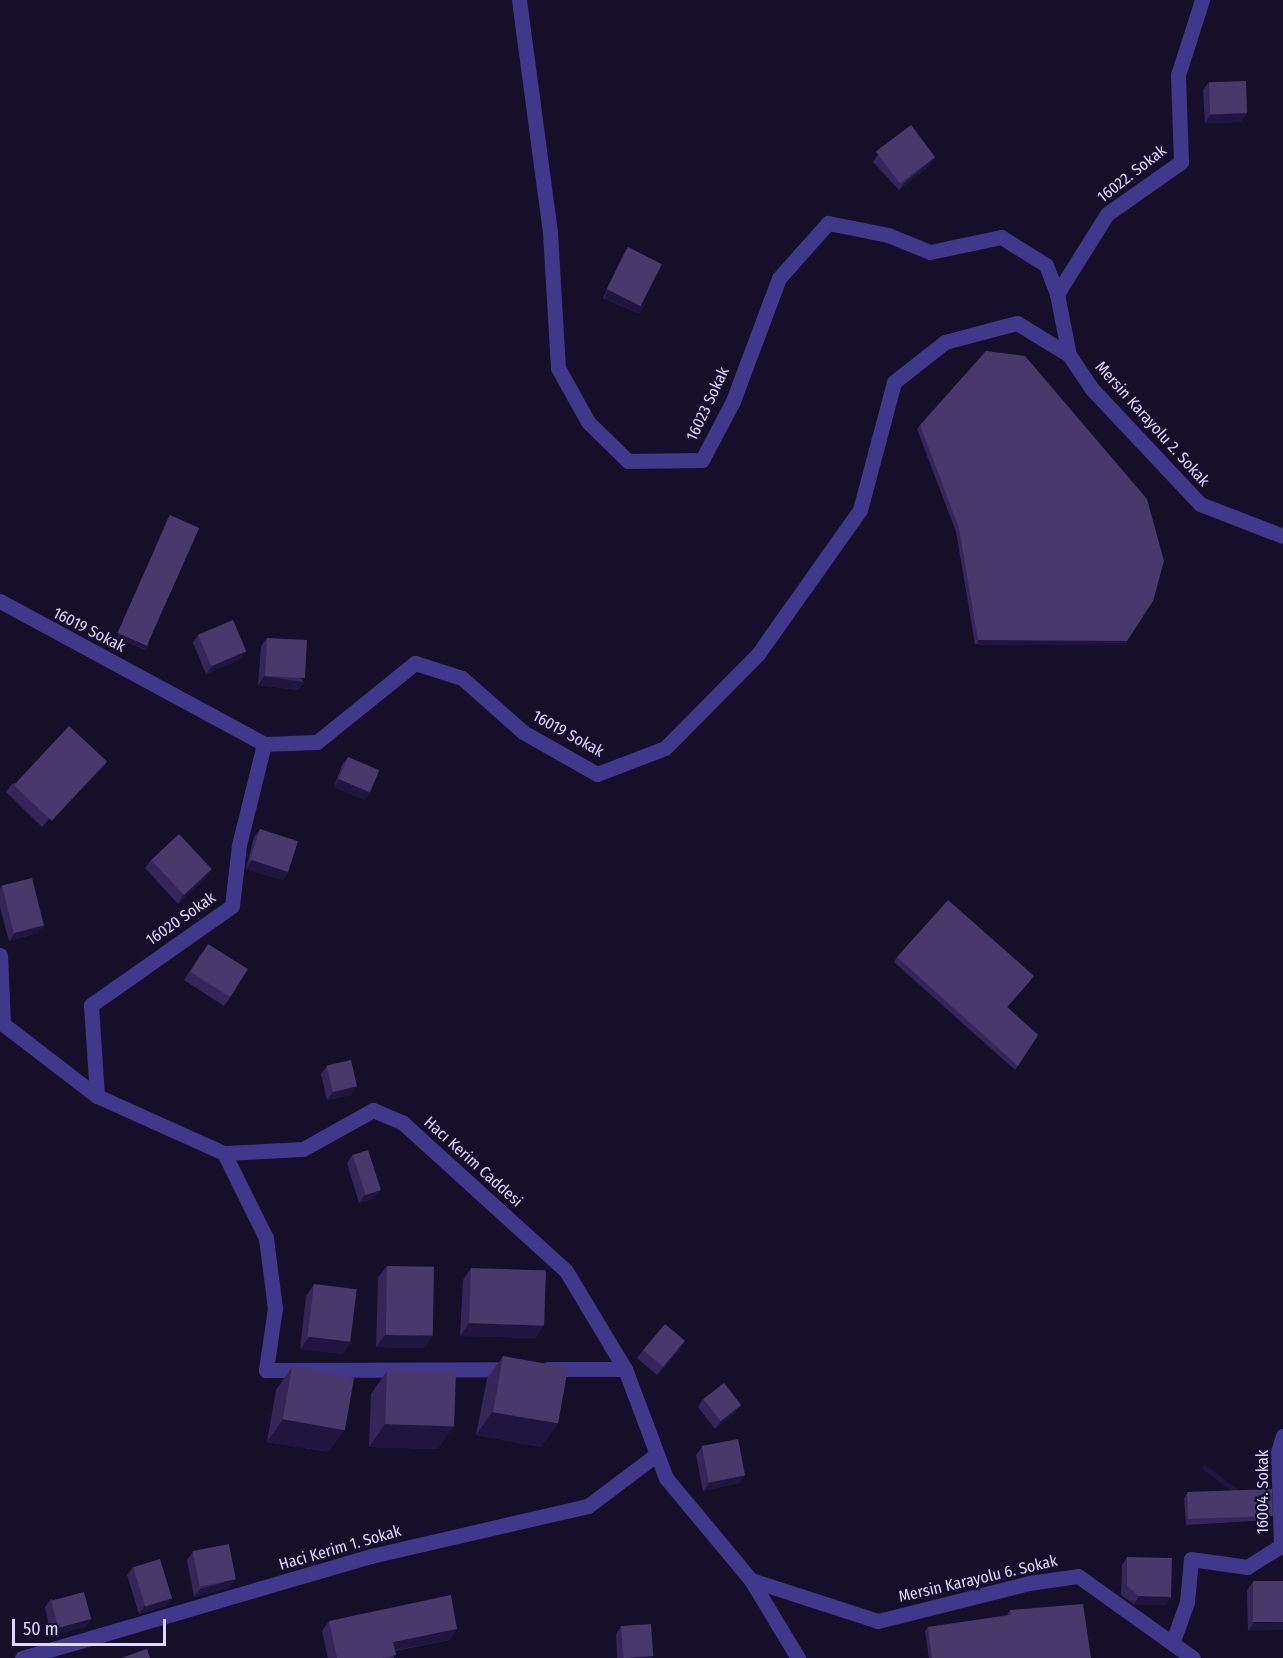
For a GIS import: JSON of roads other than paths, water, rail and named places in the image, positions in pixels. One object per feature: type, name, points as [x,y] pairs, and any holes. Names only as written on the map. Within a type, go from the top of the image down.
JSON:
[{"type":"street","name":"16023 Sokak","points":[[519,0],[550,233],[558,368],[588,422],[628,461],[702,460],[733,401],[779,278],[828,223],[888,235],[930,252],[1001,237],[1046,265],[1057,294],[1069,355]]},
{"type":"street","name":"16022. Sokak","points":[[1057,294],[1107,214],[1181,162],[1178,75],[1202,0]]},
{"type":"street","name":"16019 Sokak","points":[[0,601],[264,744],[317,742],[415,663],[462,678],[523,732],[597,774],[665,748],[758,654],[860,510],[894,382],[945,342],[1017,323],[1069,355]]},
{"type":"street","name":"Mersin Karayolu 2. Sokak","points":[[1069,355],[1092,389],[1200,504],[1283,536]]},
{"type":"street","name":"16020 Sokak","points":[[97,1096],[91,1005],[232,906],[239,845],[264,744]]},
{"type":"street","name":"Hacı Kerim Caddesi","points":[[0,955],[3,1024],[97,1096],[225,1153],[303,1149],[373,1110],[403,1123],[566,1271],[625,1369],[666,1478],[751,1580],[798,1658]]},
{"type":"street","points":[[225,1153],[266,1238],[275,1308],[266,1370],[625,1369]]},
{"type":"street","name":"16004. Sokak","points":[[1173,1641],[1187,1602],[1191,1559],[1247,1567],[1281,1546],[1278,1452],[1283,1436]]},
{"type":"street","name":"Haci Kerim 1. Sokak","points":[[22,1658],[371,1556],[588,1506],[657,1454]]},
{"type":"street","name":"Mersin Karayolu 6. Sokak","points":[[751,1580],[878,1621],[1029,1583],[1078,1576],[1173,1641],[1193,1658]]}]
